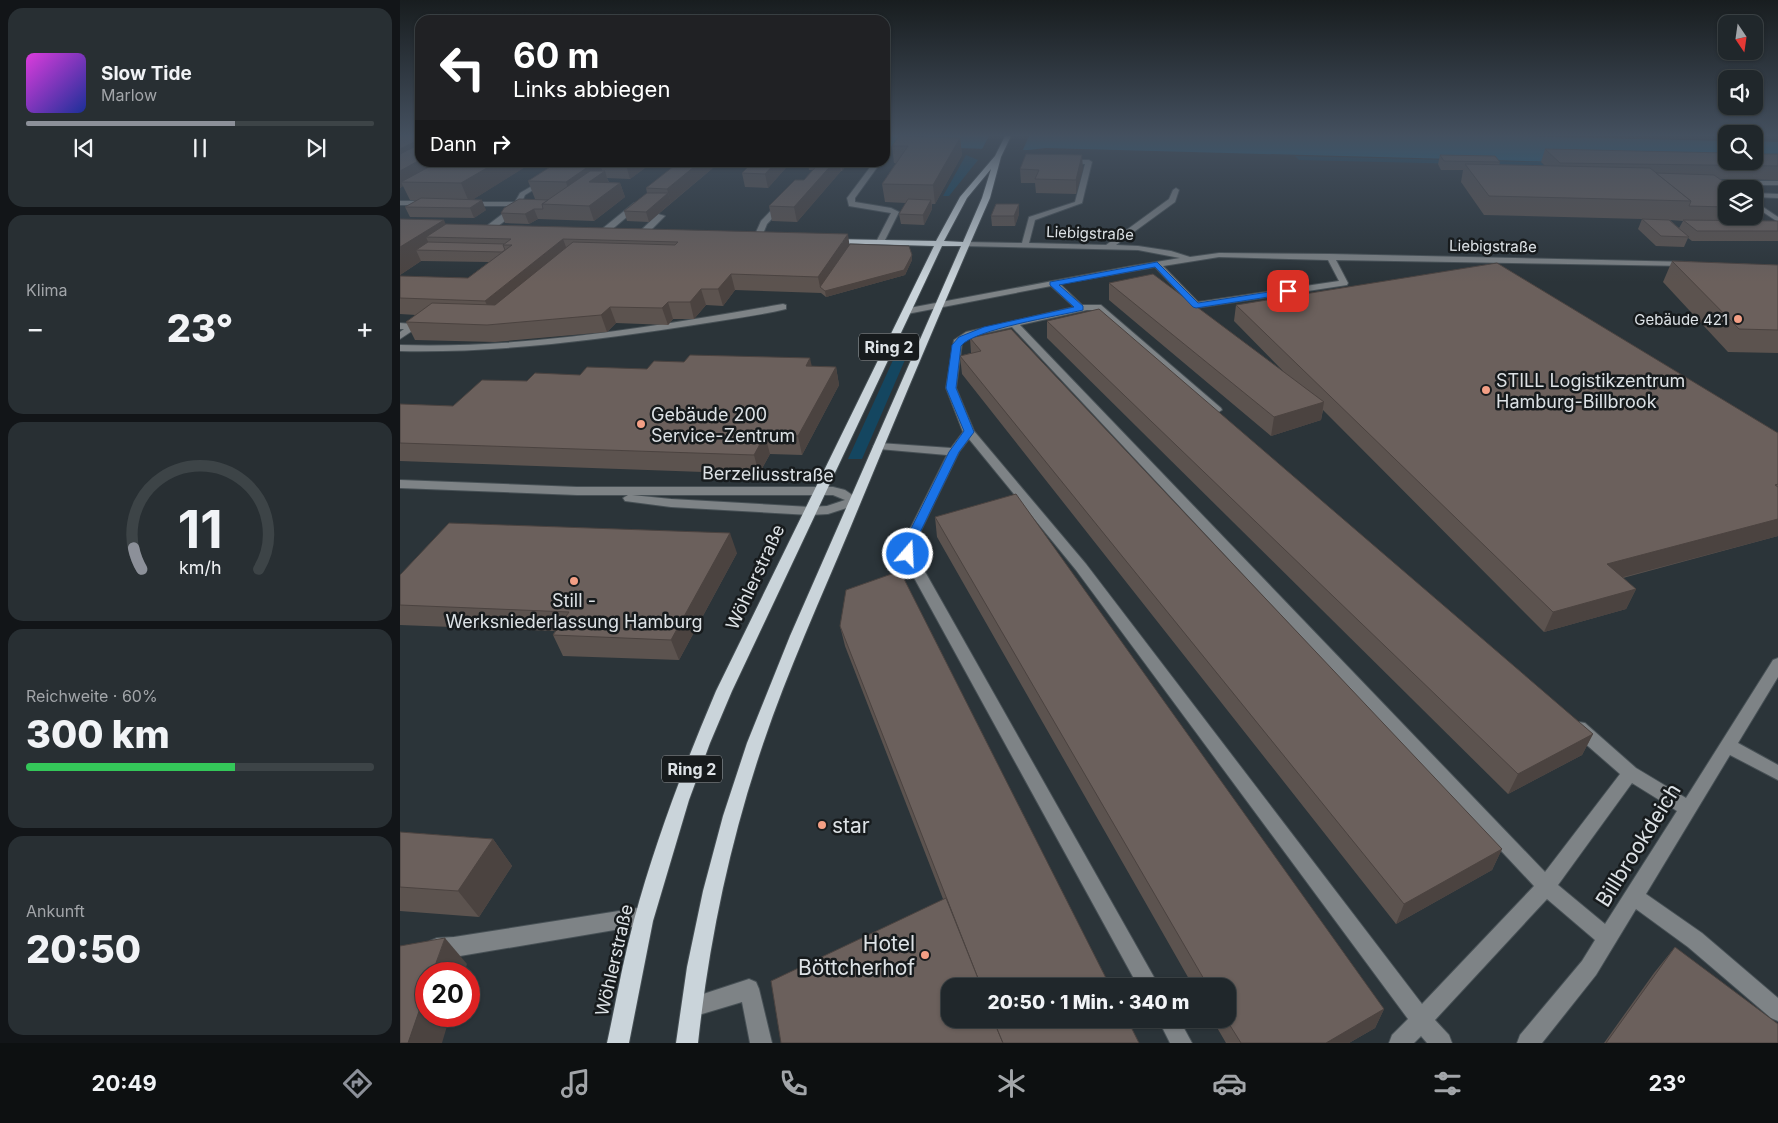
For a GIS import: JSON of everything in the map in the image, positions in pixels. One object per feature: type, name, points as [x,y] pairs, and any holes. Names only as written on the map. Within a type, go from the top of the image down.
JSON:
[{"type":"main road","name":"Wöhlerstraße","points":[[618,1043],[644,916],[680,800],[702,743],[724,691],[939,243],[964,197],[975,185]]},
{"type":"main road","name":"Wöhlerstraße","points":[[687,1043],[710,908],[722,853],[755,744],[855,501],[986,198],[990,185]]},
{"type":"main road","points":[[474,232],[502,233]]},
{"type":"main road","points":[[591,235],[610,236]]},
{"type":"main road","points":[[630,236],[649,236]]},
{"type":"main road","points":[[747,239],[766,239]]},
{"type":"main road","name":"Liebigstraße","points":[[824,240],[966,244]]},
{"type":"street","points":[[483,233],[515,210],[522,194],[538,185]]},
{"type":"street","points":[[860,185],[850,198],[852,204],[895,212],[880,242]]},
{"type":"street","points":[[1026,245],[1032,219],[1035,216],[1072,206],[1080,200],[1084,185]]},
{"type":"street","points":[[1108,247],[1172,200],[1176,190]]},
{"type":"street","points":[[1763,195],[1778,196]]},
{"type":"street","points":[[757,239],[764,223],[788,199]]},
{"type":"street","points":[[600,235],[640,202]]},
{"type":"street","points":[[400,203],[439,203]]},
{"type":"street","points":[[458,204],[517,204]]},
{"type":"street","points":[[1763,209],[1778,220]]},
{"type":"street","points":[[640,236],[661,216]]},
{"type":"street","points":[[1769,226],[1778,226]]},
{"type":"street","name":"Liebigstraße","points":[[966,244],[1108,247],[1172,252],[1190,258],[1250,254],[1699,264]]},
{"type":"street","points":[[1157,264],[1196,305],[1344,283],[1330,256]]},
{"type":"street","points":[[906,311],[1190,258]]},
{"type":"street","points":[[1053,283],[1080,308]]},
{"type":"street","points":[[1228,420],[1101,309],[1093,306],[969,334],[957,342],[951,388],[969,432],[1081,567],[1441,1043]]},
{"type":"street","points":[[400,348],[500,345],[633,332],[783,307]]},
{"type":"street","points":[[1013,323],[1546,886],[1606,938]]},
{"type":"street","points":[[400,326],[413,327],[400,336]]},
{"type":"street","points":[[969,432],[954,452],[908,547],[908,554],[1145,978]]},
{"type":"street","points":[[879,446],[954,452]]},
{"type":"street","name":"Berzeliusstraße","points":[[400,484],[577,491],[820,491],[841,492],[855,501]]},
{"type":"street","name":"Berzeliusstraße","points":[[577,491],[671,503],[810,511],[828,510],[855,501]]},
{"type":"street","name":"Billbrookdeich","points":[[1528,1043],[1589,968],[1778,664]]},
{"type":"street","points":[[1570,721],[1630,773],[1688,808]]},
{"type":"street","points":[[1727,745],[1778,773]]},
{"type":"street","points":[[1400,1043],[1546,886],[1630,773]]},
{"type":"street","points":[[1634,896],[1695,940],[1778,1011]]},
{"type":"street","points":[[418,948],[454,947],[644,916]]},
{"type":"street","points":[[692,1007],[749,989],[761,1043]]},
{"type":"street","points":[[1173,1028],[1181,1043]]},
{"type":"shaded area","points":[[949,185],[958,185],[949,196],[943,196]]},
{"type":"shaded area","points":[[911,346],[862,459],[848,459],[899,347]]},
{"type":"building","points":[[570,185],[618,185],[589,206],[542,204]]},
{"type":"building","points":[[650,185],[672,185],[667,189],[646,188]]},
{"type":"building","points":[[790,185],[814,185],[794,207],[769,206]]},
{"type":"building","points":[[1481,185],[1671,185],[1691,201],[1489,196]]},
{"type":"building","points":[[1671,185],[1718,185],[1718,207],[1689,206],[1691,201]]},
{"type":"building","points":[[647,193],[668,193],[646,212],[624,211]]},
{"type":"building","points":[[421,198],[482,200],[470,208],[405,207]]},
{"type":"building","points":[[519,199],[548,200],[542,204],[543,209],[534,209],[525,214],[501,213],[504,208]]},
{"type":"building","points":[[908,199],[931,200],[923,215],[899,214]]},
{"type":"building","points":[[996,204],[1019,204],[1014,216],[991,216]]},
{"type":"building","points":[[400,219],[444,220],[400,247]]},
{"type":"building","points":[[1642,219],[1669,220],[1689,237],[1661,236]]},
{"type":"building","points":[[1683,220],[1718,220],[1718,225],[1763,225],[1763,221],[1778,221],[1778,231],[1697,231]]},
{"type":"building","points":[[446,224],[848,234],[818,277],[731,274],[718,289],[701,289],[690,302],[668,302],[662,308],[610,307],[601,315],[487,325],[406,322],[432,303],[495,305],[573,242],[675,245],[678,242],[563,239],[485,301],[400,298],[400,276],[468,278],[512,245],[503,245],[511,239],[426,237]]},
{"type":"building","points":[[428,242],[504,244],[505,250],[502,252],[416,250]]},
{"type":"building","points":[[850,244],[909,246],[912,255],[904,270],[825,291],[820,287]]},
{"type":"building","points":[[1672,261],[1778,265],[1778,330],[1739,329]]},
{"type":"building","name":"STILL Logistikzentrum Hamburg-Billbrook","points":[[1497,263],[1778,433],[1778,484],[1775,485],[1778,487],[1778,519],[1607,564],[1636,589],[1553,612],[1236,305]]},
{"type":"building","points":[[1153,274],[1324,402],[1274,417],[1109,283]]},
{"type":"building","points":[[1099,309],[1593,734],[1518,774],[1047,321]]},
{"type":"building","points":[[1011,329],[1502,849],[1404,904],[960,356],[981,351],[970,338]]},
{"type":"building","name":"Gebäude 200 Service-Zentrum","points":[[690,355],[810,358],[806,366],[836,367],[798,436],[765,435],[754,455],[400,443],[400,404],[453,406],[482,380],[527,381],[535,373],[580,375],[587,367],[647,369],[654,361],[684,362]]},
{"type":"building","points":[[1016,494],[1384,1009],[1326,1043],[1241,1043],[1232,1028],[1236,1028],[1236,978],[1203,978],[935,517]]},
{"type":"building","name":"Still - Werksniederlassung Hamburg","points":[[449,523],[730,533],[671,640],[553,635],[569,612],[400,605],[400,575]]},
{"type":"building","points":[[900,571],[1106,978],[978,978],[840,626],[846,590]]},
{"type":"building","points":[[400,832],[493,839],[458,891],[400,887]]},
{"type":"building","name":"Hotel Böttcherhof","points":[[946,898],[978,978],[941,978],[941,1028],[997,1028],[1003,1043],[781,1043],[771,981]]},
{"type":"building","points":[[445,938],[436,962],[415,962],[415,1023],[408,1043],[400,1043],[400,946]]},
{"type":"building","points":[[1675,947],[1778,1024],[1778,1043],[1606,1043]]},
{"type":"building","points":[[997,1028],[1132,1028],[1139,1043],[1003,1043]]},
{"type":"place","name":"Gebäude 421","points":[[1738,319]]},
{"type":"place","name":"STILL Logistikzentrum Hamburg-Billbrook","points":[[1486,390]]},
{"type":"place","name":"Gebäude 200 Service-Zentrum","points":[[641,424]]},
{"type":"place","name":"Still - Werksniederlassung Hamburg","points":[[574,581]]},
{"type":"place","name":"star","points":[[822,825]]},
{"type":"place","name":"Hotel Böttcherhof","points":[[925,955]]},
{"type":"route","points":[[908,554],[908,547],[954,452],[969,432],[951,388],[957,342],[969,334],[987,329],[1080,308],[1053,283],[1157,264],[1196,305],[1288,291]]}]
